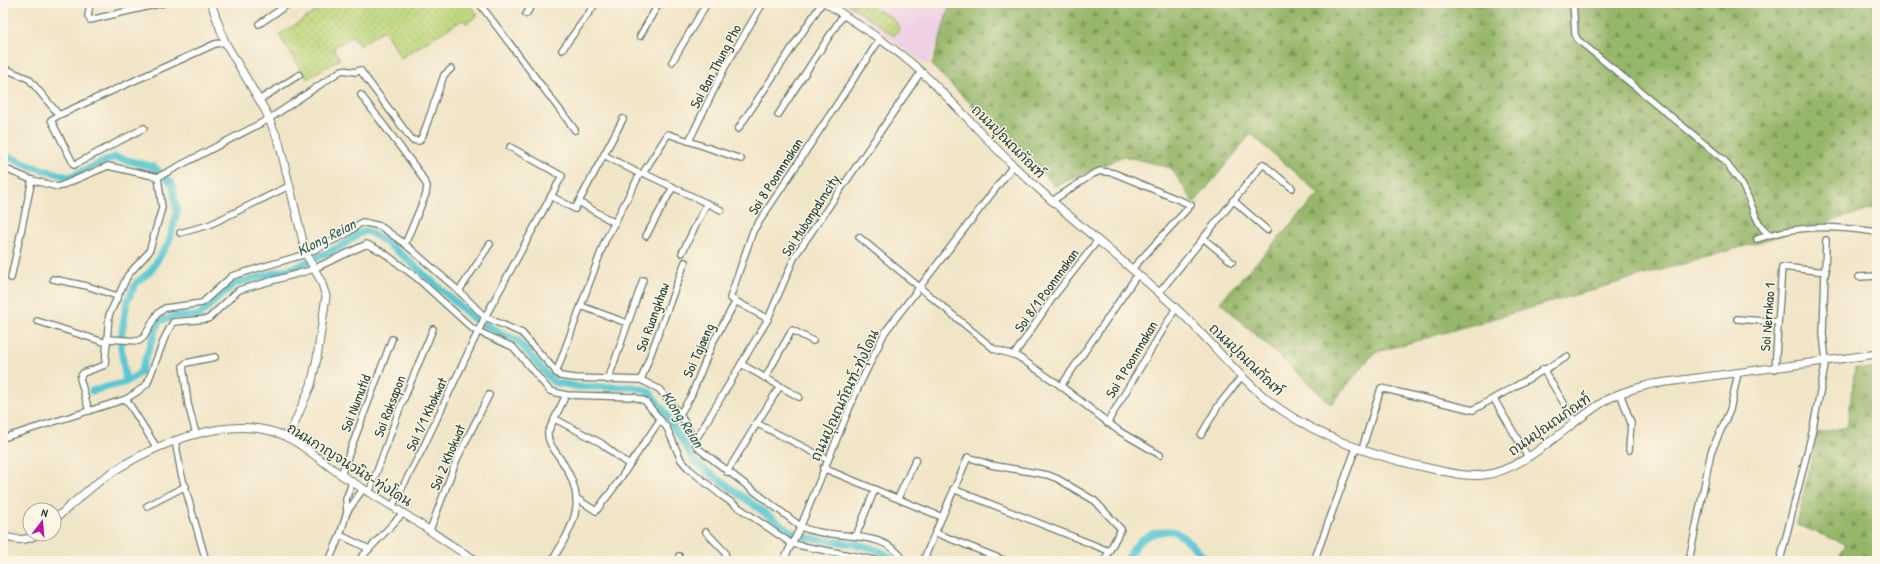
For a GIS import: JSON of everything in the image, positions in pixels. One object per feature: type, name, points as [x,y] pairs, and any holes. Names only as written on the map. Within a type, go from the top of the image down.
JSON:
[{"type":"street","points":[[90,3],[88,16],[90,20],[163,3]]},
{"type":"street","points":[[211,3],[225,42],[269,119],[278,142],[306,254],[325,291],[326,303],[311,385],[288,438]]},
{"type":"street","points":[[260,24],[290,3]]},
{"type":"street","points":[[479,3],[575,130]]},
{"type":"street","points":[[526,14],[534,3]]},
{"type":"street","points":[[562,50],[596,3]]},
{"type":"street","points":[[640,36],[659,3]]},
{"type":"street","points":[[672,62],[707,3]]},
{"type":"street","name":"Soi Ban Thung Pho","points":[[689,141],[725,67],[764,3]]},
{"type":"street","points":[[738,129],[822,3]]},
{"type":"street","name":"ถนนปุณณกัณฑ์","points":[[826,3],[880,39],[921,72],[1013,166],[1176,308],[1242,376],[1267,399],[1292,417],[1324,434],[1359,449],[1419,466],[1469,475],[1483,475],[1501,472],[1528,457],[1602,403],[1620,393],[1652,384],[1877,354]]},
{"type":"street","points":[[1573,3],[1575,34],[1577,39],[1724,160],[1742,183],[1751,208],[1762,228],[1769,235]]},
{"type":"street","points":[[778,115],[843,14]]},
{"type":"street","name":"Soi 8 Poonnnakan","points":[[736,301],[730,298],[753,231],[880,39]]},
{"type":"street","points":[[144,128],[74,165],[51,120],[209,47],[225,42]]},
{"type":"street","points":[[3,68],[29,79],[59,115]]},
{"type":"street","points":[[3,168],[32,180],[58,187],[108,166],[158,177],[269,119],[342,70],[356,72],[360,70],[412,140],[417,142],[423,135],[444,75],[451,69]]},
{"type":"street","name":"Soi Mubanpalmcity","points":[[694,441],[768,319],[794,256],[921,72]]},
{"type":"street","points":[[259,100],[299,75]]},
{"type":"street","points":[[361,95],[419,172],[427,186],[426,194],[405,244]]},
{"type":"street","points":[[551,196],[575,209],[623,119]]},
{"type":"street","points":[[556,374],[604,241],[642,174],[668,134],[741,159]]},
{"type":"street","name":"Soi 1/1 Khokwat","points":[[392,507],[422,450],[484,318],[562,176],[510,147]]},
{"type":"street","points":[[604,155],[721,210]]},
{"type":"street","points":[[1159,293],[1263,164],[1292,188]]},
{"type":"street","name":"ถนนปุณณกัณฑ์-ทุ่งโดน","points":[[783,561],[800,527],[823,468],[857,390],[885,332],[1013,166]]},
{"type":"street","points":[[1052,201],[1100,171],[1114,173],[1191,205],[1135,272],[1061,386]]},
{"type":"street","points":[[89,411],[80,378],[83,373],[106,365],[109,315],[128,275],[149,252],[162,208],[158,177]]},
{"type":"street","points":[[11,278],[32,180]]},
{"type":"street","points":[[180,233],[209,225],[289,186]]},
{"type":"street","points":[[646,236],[673,187]]},
{"type":"street","points":[[1233,200],[1267,230]]},
{"type":"street","points":[[579,202],[615,223]]},
{"type":"street","points":[[682,253],[707,203]]},
{"type":"street","points":[[37,321],[108,341],[141,340],[157,314],[165,308],[202,303],[232,276],[306,254],[346,234],[362,222],[380,226],[405,244],[459,291],[484,318],[522,333],[556,374],[570,378],[641,380],[662,391],[680,414],[699,449],[800,527],[810,530],[856,536],[892,548],[899,553],[904,561]]},
{"type":"street","points":[[1757,239],[1769,235],[1814,226],[1842,227],[1877,232]]},
{"type":"street","points":[[859,236],[994,349],[1014,355],[1061,386],[1107,423],[1160,455]]},
{"type":"street","points":[[1203,238],[1232,262]]},
{"type":"street","name":"Soi 8/1 Poonnnakan","points":[[1014,355],[1054,296],[1098,240]]},
{"type":"street","points":[[1780,561],[1812,434],[1826,361],[1823,334],[1826,240]]},
{"type":"street","points":[[459,291],[490,244]]},
{"type":"street","points":[[3,438],[126,399],[147,384],[171,323],[177,321],[208,319],[239,290],[314,267],[362,245],[369,245],[395,261],[418,278],[469,326],[513,347],[550,391],[566,395],[639,398],[648,403],[669,433],[681,460],[689,469],[722,496],[793,543],[880,561]]},
{"type":"street","name":"Soi Ruangkhaw","points":[[641,380],[685,262]]},
{"type":"street","name":"Soi Nernkao 1","points":[[1775,368],[1782,267],[1826,272]]},
{"type":"street","points":[[1859,277],[1877,276]]},
{"type":"street","points":[[52,279],[87,286],[117,296]]},
{"type":"street","points":[[608,380],[643,280]]},
{"type":"street","points":[[736,301],[768,319]]},
{"type":"street","name":"Soi Tajaeng","points":[[680,414],[692,393],[713,342],[736,301]]},
{"type":"street","points":[[581,306],[627,323]]},
{"type":"street","name":"Soi 9 Poonnnakan","points":[[1107,423],[1176,308]]},
{"type":"street","points":[[1737,319],[1778,322]]},
{"type":"street","name":"Soi Raksapon","points":[[347,512],[366,491],[433,328]]},
{"type":"street","points":[[765,378],[792,330],[813,341]]},
{"type":"street","name":"Soi Numutid","points":[[341,475],[392,339]]},
{"type":"street","points":[[196,434],[188,404],[183,366],[186,363],[215,357]]},
{"type":"street","points":[[1314,561],[1359,449],[1381,388],[1473,410],[1543,369],[1567,357]]},
{"type":"street","points":[[742,364],[799,397]]},
{"type":"street","points":[[1543,369],[1575,422]]},
{"type":"street","points":[[1690,561],[1711,452],[1730,410],[1738,373]]},
{"type":"street","points":[[1201,434],[1218,406],[1242,376]]},
{"type":"street","points":[[727,472],[780,386]]},
{"type":"street","points":[[1620,393],[1632,423],[1629,450]]},
{"type":"street","name":"Soi 2 Khokwat","points":[[430,530],[457,459],[489,394]]},
{"type":"street","points":[[552,561],[573,525],[576,498],[570,474],[549,441],[548,432],[566,395]]},
{"type":"street","points":[[126,399],[157,448]]},
{"type":"street","points":[[1494,399],[1528,457]]},
{"type":"street","points":[[555,419],[601,443],[629,465]]},
{"type":"street","points":[[576,498],[596,510],[660,420]]},
{"type":"street","points":[[756,423],[827,459]]},
{"type":"street","name":"ถนนกาญจนวนิช-ทุ่งโดน","points":[[62,513],[107,476],[157,448],[175,440],[196,434],[230,429],[253,429],[288,438],[352,483],[430,530],[463,558],[478,561]]},
{"type":"street","points":[[175,440],[206,561]]},
{"type":"street","points":[[923,561],[968,457],[991,465],[1048,475],[1088,496],[1106,511],[1121,529],[1104,561]]},
{"type":"street","points":[[898,498],[916,459]]},
{"type":"street","points":[[823,468],[942,517]]},
{"type":"street","points":[[329,561],[340,535],[347,512],[346,499],[352,483]]},
{"type":"street","points":[[147,506],[186,486]]},
{"type":"street","points":[[856,536],[875,489]]},
{"type":"street","points":[[953,489],[1109,551]]},
{"type":"street","points":[[358,561],[403,513]]},
{"type":"street","points":[[706,532],[724,549],[726,559],[732,561]]},
{"type":"street","points":[[936,533],[1006,561]]},
{"type":"street","points":[[340,535],[369,549]]},
{"type":"street","points":[[3,536],[22,540]]},
{"type":"shaded area","points":[[843,3],[954,3],[928,66]]},
{"type":"green space","points":[[329,3],[458,3],[469,4],[478,15],[467,23],[462,20],[401,58],[384,30],[359,46],[353,36],[333,48],[340,59],[307,79],[279,35]]},
{"type":"green space","points":[[847,3],[866,3],[895,20],[899,30],[894,36]]},
{"type":"green space","points":[[950,3],[1877,3],[1877,208],[1374,353],[1331,404],[1220,302],[1319,194],[1251,134],[1194,203],[1171,168],[1124,156],[1055,186],[932,66]]},
{"type":"green space","points":[[1855,368],[1877,369],[1877,561],[1836,561],[1846,544],[1797,525],[1817,433],[1847,427]]},
{"type":"waterway","name":"Klong Reian","points":[[3,154],[31,166],[69,177],[115,157],[154,167],[172,183],[177,211],[169,242],[150,272],[136,283],[127,302],[121,347],[126,382]]},
{"type":"waterway","name":"Klong Reian","points":[[92,391],[126,382],[140,373],[159,321],[176,316],[198,316],[234,284],[299,266],[343,245],[358,234],[367,231],[378,237],[405,257],[476,321],[517,340],[553,382],[579,387],[633,387],[650,393],[665,412],[695,462],[790,531],[801,536],[814,539],[873,548],[884,553],[893,561]]},
{"type":"waterway","name":"Klong Reian","points":[[1127,561],[1133,550],[1143,538],[1154,533],[1164,531],[1175,532],[1184,538],[1208,561]]}]
